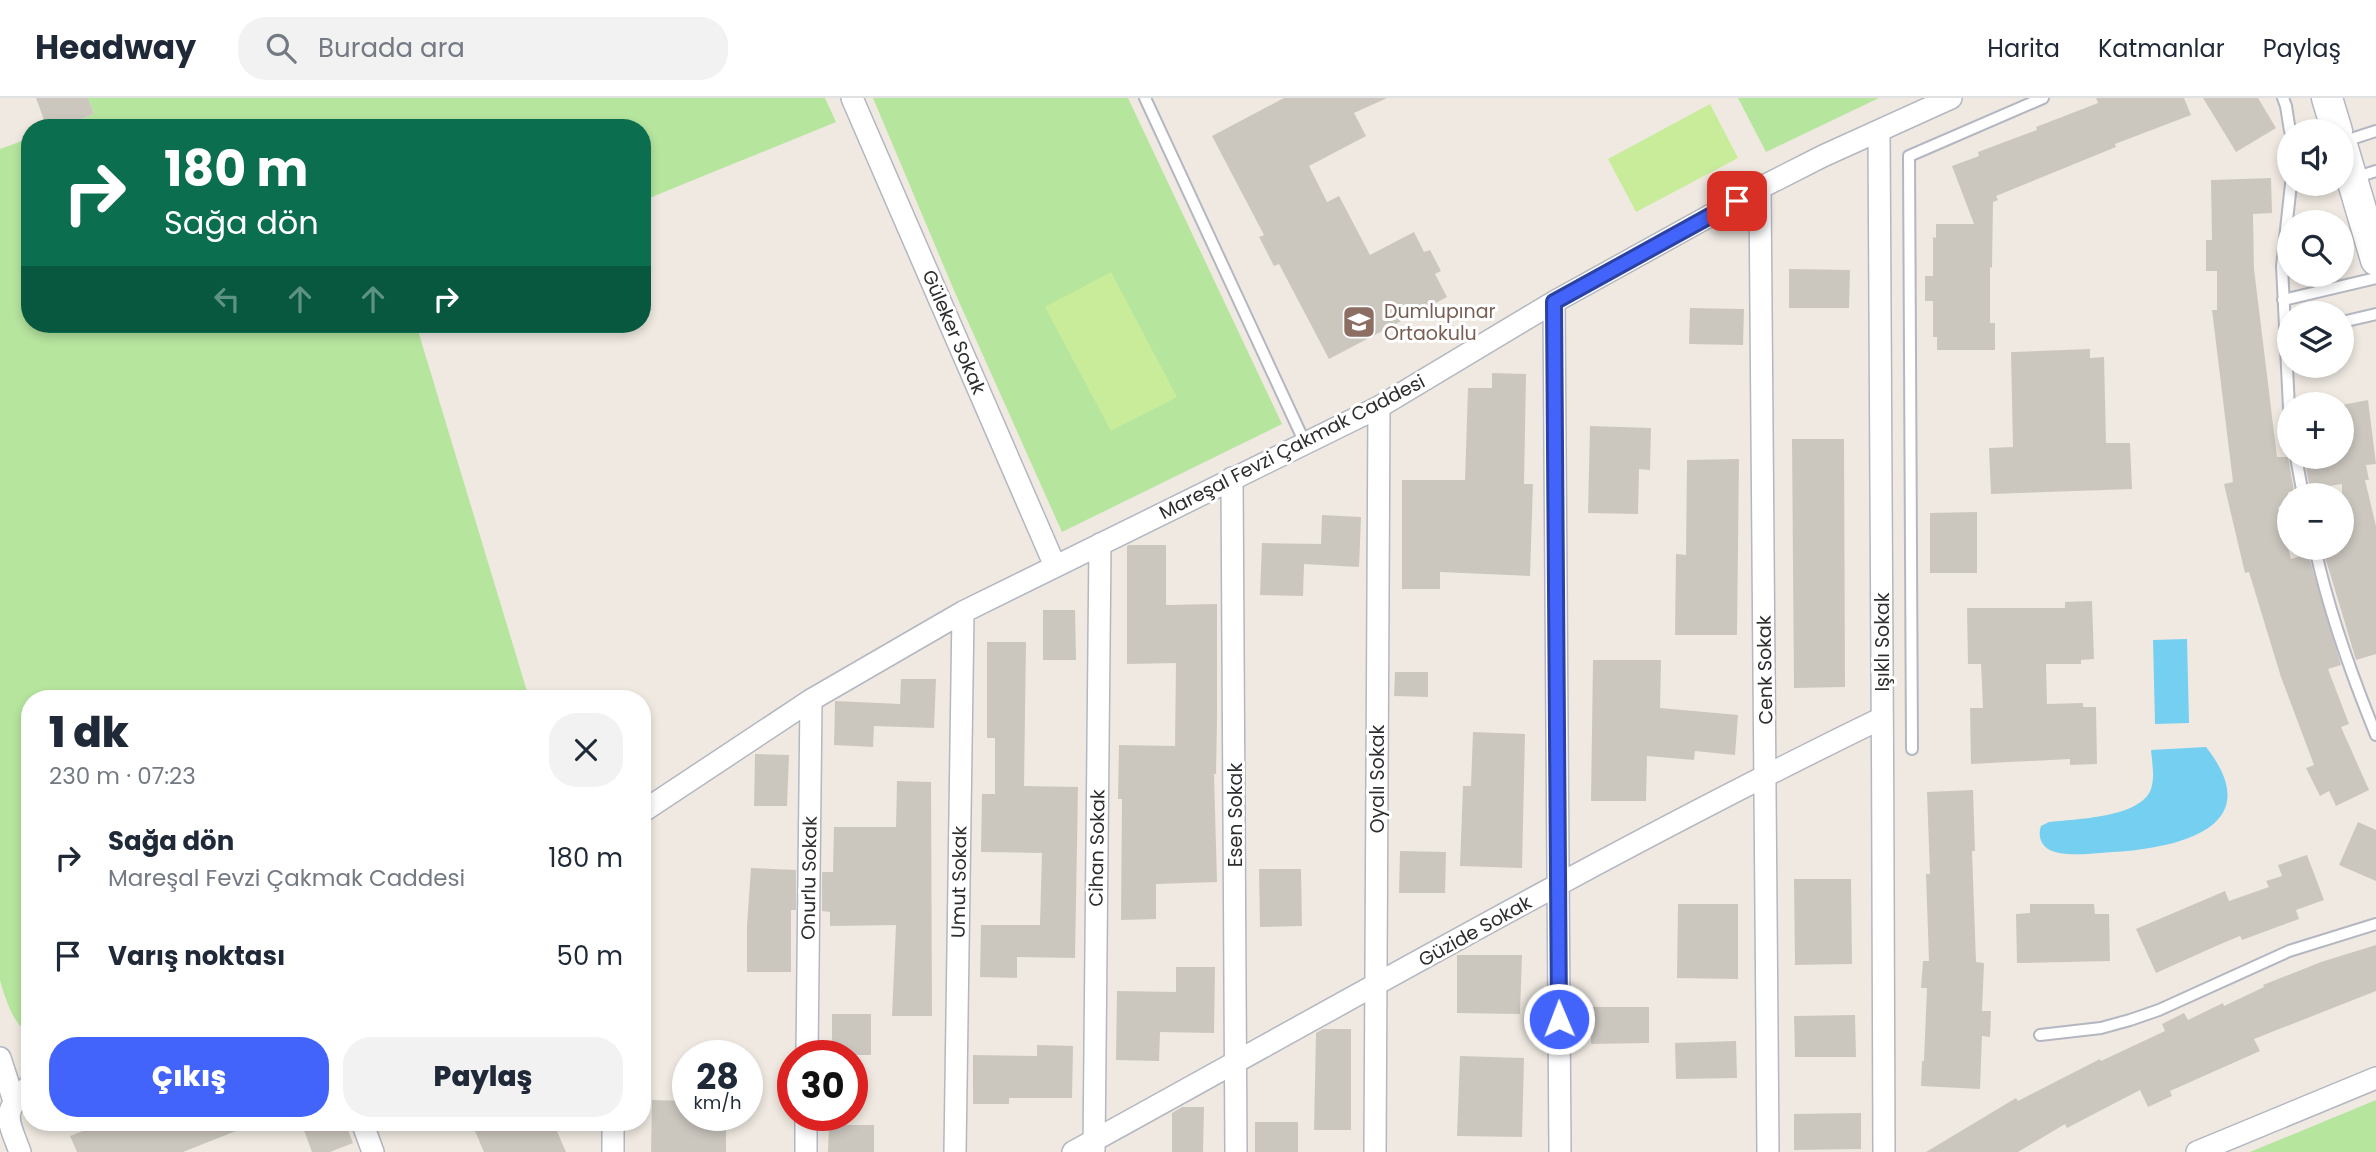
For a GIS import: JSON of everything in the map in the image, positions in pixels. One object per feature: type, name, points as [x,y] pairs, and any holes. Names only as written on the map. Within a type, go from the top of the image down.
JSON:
[{"type":"street","name":"Güleker Sokak","points":[[852,98],[1055,566]]},
{"type":"street","name":"Mareşal Fevzi Çakmak Caddesi","points":[[651,806],[811,700],[963,612],[1379,407],[1554,302],[1760,188],[1951,98]]},
{"type":"street","points":[[2327,98],[2333,119]]},
{"type":"street","name":"Işıklı Sokak","points":[[1879,132],[1883,473],[1884,1152]]},
{"type":"street","points":[[2364,175],[2376,260]]},
{"type":"street","name":"Cenk Sokak","points":[[1760,188],[1768,1152]]},
{"type":"street","points":[[1554,302],[1560,1152]]},
{"type":"street","name":"Oyalı Sokak","points":[[1375,1152],[1379,407]]},
{"type":"street","name":"Esen Sokak","points":[[1232,478],[1236,1152]]},
{"type":"street","name":"Cihan Sokak","points":[[1094,1146],[1100,544]]},
{"type":"street","name":"Umut Sokak","points":[[954,1152],[963,612]]},
{"type":"street","name":"Onurlu Sokak","points":[[807,1040],[811,700]]},
{"type":"street","name":"Güzide Sokak","points":[[1073,1152],[1094,1146],[1237,1063],[1558,885],[1766,775],[1882,718]]},
{"type":"street","points":[[0,1058],[14,1101]]},
{"type":"street","points":[[2197,1152],[2376,1078]]},
{"type":"street","points":[[20,1152],[8,1119],[14,1101],[21,1094]]},
{"type":"street","points":[[365,1131],[373,1152]]},
{"type":"street","points":[[613,1131],[613,1152]]},
{"type":"street","points":[[806,1152],[807,1131]]},
{"type":"lane","points":[[1145,98],[1305,443]]},
{"type":"lane","points":[[1912,749],[1909,156],[2043,98]]},
{"type":"lane","points":[[2283,98],[2288,119]]},
{"type":"lane","points":[[2354,139],[2376,131]]},
{"type":"lane","points":[[2290,196],[2282,266],[2283,300],[2376,278]]},
{"type":"lane","points":[[2354,319],[2376,314]]},
{"type":"lane","points":[[2318,560],[2335,623],[2358,692],[2376,735]]},
{"type":"lane","points":[[2040,1035],[2101,1028],[2130,1020],[2159,1010],[2289,951],[2376,924]]},
{"type":"green space","points":[[88,98],[825,98],[836,122],[651,197],[651,119],[82,119],[94,114]]},
{"type":"green space","points":[[873,98],[1128,98],[1282,424],[1062,532],[956,295]]},
{"type":"green space","points":[[1738,98],[1879,98],[1766,152]]},
{"type":"green space","points":[[1710,104],[1738,158],[1636,212],[1608,159]]},
{"type":"green space","points":[[21,141],[21,333],[419,333],[527,690],[21,690],[21,1026],[7,1003],[0,980],[0,149]]},
{"type":"green space","points":[[1111,272],[1177,397],[1111,431],[1045,307]]},
{"type":"green space","points":[[2376,1100],[2376,1152],[2250,1152]]},
{"type":"water","points":[[2187,639],[2189,723],[2155,724],[2153,640]]},
{"type":"water","points":[[2206,747],[2223,775],[2227,797],[2222,815],[2208,828],[2164,845],[2089,854],[2054,852],[2040,839],[2041,826],[2049,822],[2106,815],[2134,806],[2145,799],[2153,780],[2151,750]]},
{"type":"building","points":[[36,98],[88,98],[94,114],[82,119],[44,119]]},
{"type":"building","points":[[1284,98],[1387,98],[1354,113],[1366,136],[1309,166],[1327,202],[1339,196],[1370,255],[1414,232],[1424,252],[1430,250],[1441,271],[1435,274],[1447,297],[1329,359],[1279,264],[1274,266],[1259,237],[1264,235],[1212,136]]},
{"type":"building","points":[[2096,98],[2184,98],[2191,115],[2115,144],[2116,147],[1996,196],[1998,200],[1993,202],[1992,268],[1990,267],[1990,323],[1995,323],[1995,350],[1937,350],[1937,337],[1933,337],[1933,301],[1925,301],[1925,276],[1933,276],[1933,237],[1936,238],[1936,224],[1974,224],[1952,166],[1979,156],[1978,152],[2098,103]]},
{"type":"building","points":[[2203,98],[2258,98],[2276,128],[2236,152]]},
{"type":"building","points":[[2271,178],[2272,213],[2253,214],[2254,269],[2277,469],[2290,469],[2293,483],[2277,483],[2277,560],[2310,560],[2341,665],[2328,669],[2349,724],[2341,727],[2369,790],[2336,806],[2329,791],[2320,796],[2306,768],[2314,765],[2281,677],[2249,572],[2245,573],[2224,484],[2233,482],[2212,310],[2217,310],[2217,271],[2206,271],[2206,240],[2212,240],[2211,180]]},
{"type":"building","points":[[1789,269],[1850,270],[1849,308],[1789,308]]},
{"type":"building","points":[[1690,308],[1744,309],[1743,345],[1689,344]]},
{"type":"building","points":[[2090,349],[2090,358],[2104,357],[2106,443],[2130,443],[2132,489],[1991,494],[1989,448],[2013,447],[2011,352]]},
{"type":"building","points":[[1492,373],[1526,374],[1524,484],[1533,484],[1530,576],[1440,572],[1440,589],[1402,589],[1402,480],[1465,480],[1468,388],[1492,388]]},
{"type":"building","points":[[2368,400],[2376,464],[2366,465],[2369,480],[2365,480],[2376,526],[2376,654],[2356,660],[2326,560],[2354,560],[2354,483],[2309,483],[2306,469],[2354,469],[2354,403]]},
{"type":"building","points":[[1590,426],[1651,428],[1650,470],[1639,469],[1638,514],[1588,513]]},
{"type":"building","points":[[1792,439],[1844,439],[1845,687],[1794,688]]},
{"type":"building","points":[[1739,459],[1737,635],[1675,635],[1676,554],[1686,555],[1687,460]]},
{"type":"building","points":[[1977,512],[1977,573],[1930,573],[1930,513]]},
{"type":"building","points":[[1322,515],[1361,517],[1359,567],[1304,564],[1303,596],[1260,595],[1262,543],[1321,544]]},
{"type":"building","points":[[1129,545],[1166,545],[1166,605],[1217,604],[1214,774],[1217,882],[1156,884],[1156,919],[1121,920],[1122,799],[1118,799],[1119,745],[1175,746],[1176,663],[1127,664]]},
{"type":"building","points":[[2092,601],[2094,659],[2081,660],[2081,664],[2046,664],[2047,704],[2083,703],[2083,707],[2096,707],[2097,764],[2070,765],[2070,759],[1971,764],[1970,708],[1983,708],[1981,664],[1968,664],[1967,608],[2065,608],[2065,602]]},
{"type":"building","points":[[1043,610],[1075,610],[1076,660],[1043,660]]},
{"type":"building","points":[[987,642],[1026,642],[1024,786],[1078,787],[1075,958],[1017,957],[1017,978],[980,977],[981,925],[1040,925],[1042,853],[981,852],[982,794],[995,794],[995,738],[987,738]]},
{"type":"building","points":[[1593,660],[1661,660],[1660,708],[1738,715],[1735,755],[1695,751],[1694,760],[1647,756],[1646,801],[1591,801]]},
{"type":"building","points":[[1395,672],[1428,672],[1428,697],[1394,696]]},
{"type":"building","points":[[901,679],[936,679],[934,728],[874,726],[873,747],[834,745],[835,701],[900,704]]},
{"type":"building","points":[[1473,732],[1525,734],[1522,868],[1460,866],[1463,786],[1471,786]]},
{"type":"building","points":[[755,754],[789,755],[787,806],[754,806]]},
{"type":"building","points":[[897,781],[931,782],[932,1016],[892,1016],[896,925],[830,926],[830,912],[822,911],[822,872],[833,872],[834,827],[896,827]]},
{"type":"building","points":[[1973,790],[1976,962],[1984,963],[1982,1011],[1991,1011],[1990,1037],[1982,1036],[1980,1089],[1921,1086],[1927,988],[1921,988],[1923,961],[1929,961],[1927,792]]},
{"type":"building","points":[[2358,822],[2376,830],[2376,881],[2339,865]]},
{"type":"building","points":[[1400,851],[1446,852],[1445,893],[1399,893]]},
{"type":"building","points":[[2307,855],[2324,900],[2296,910],[2299,919],[2242,940],[2240,936],[2156,973],[2136,929],[2225,891],[2229,901],[2269,887],[2266,881],[2282,876],[2278,865]]},
{"type":"building","points":[[751,868],[796,870],[796,910],[791,910],[791,972],[747,972]]},
{"type":"building","points":[[1259,869],[1301,869],[1302,926],[1260,927]]},
{"type":"building","points":[[1794,879],[1851,879],[1852,964],[1795,965]]},
{"type":"building","points":[[1678,904],[1738,904],[1738,979],[1677,978]]},
{"type":"building","points":[[2030,904],[2094,904],[2095,914],[2109,914],[2110,961],[2017,963],[2016,914],[2030,913]]},
{"type":"building","points":[[2376,945],[2376,991],[2254,1039],[2260,1051],[2170,1091],[2172,1096],[2148,1107],[2140,1090],[2067,1128],[2065,1124],[2018,1152],[1926,1152],[2016,1098],[2018,1101],[2100,1059],[2101,1061],[2165,1031],[2162,1024],[2184,1013],[2188,1020],[2223,1003],[2224,1006],[2264,987],[2263,985],[2321,962]]},
{"type":"building","points":[[1457,955],[1522,955],[1520,1014],[1457,1013]]},
{"type":"building","points":[[1176,967],[1215,967],[1214,1033],[1160,1032],[1159,1061],[1116,1060],[1117,991],[1176,992]]},
{"type":"building","points":[[1591,1007],[1649,1007],[1649,1043],[1591,1044]]},
{"type":"building","points":[[832,1014],[871,1014],[871,1055],[868,1055],[868,1040],[832,1040]]},
{"type":"building","points":[[1855,1015],[1856,1057],[1795,1057],[1794,1016]]},
{"type":"building","points":[[1323,1029],[1351,1029],[1351,1130],[1314,1130],[1316,1033]]},
{"type":"building","points":[[1736,1041],[1737,1078],[1676,1079],[1675,1043]]},
{"type":"building","points":[[1037,1045],[1073,1046],[1072,1098],[1009,1098],[1009,1104],[973,1104],[973,1055],[1037,1056]]},
{"type":"building","points":[[1460,1056],[1524,1058],[1522,1137],[1457,1136]]},
{"type":"building","points":[[652,1100],[672,1101],[672,1131],[726,1131],[726,1152],[651,1152]]},
{"type":"building","points":[[1182,1107],[1204,1107],[1203,1152],[1172,1152],[1172,1113]]},
{"type":"building","points":[[1861,1113],[1861,1149],[1794,1150],[1794,1114]]},
{"type":"building","points":[[1255,1122],[1298,1122],[1298,1152],[1255,1152]]},
{"type":"building","points":[[868,1125],[874,1125],[874,1152],[828,1152],[829,1131],[868,1131]]},
{"type":"building","points":[[83,1131],[236,1131],[183,1152],[77,1152],[70,1136]]},
{"type":"building","points":[[304,1131],[348,1131],[353,1143],[330,1152],[312,1152]]},
{"type":"building","points":[[475,1131],[557,1131],[566,1152],[484,1152]]},
{"type":"place","name":"Dumlupınar Ortaokulu","points":[[1359,322]]},
{"type":"route","points":[[1559,1019],[1554,302],[1737,201]]}]
